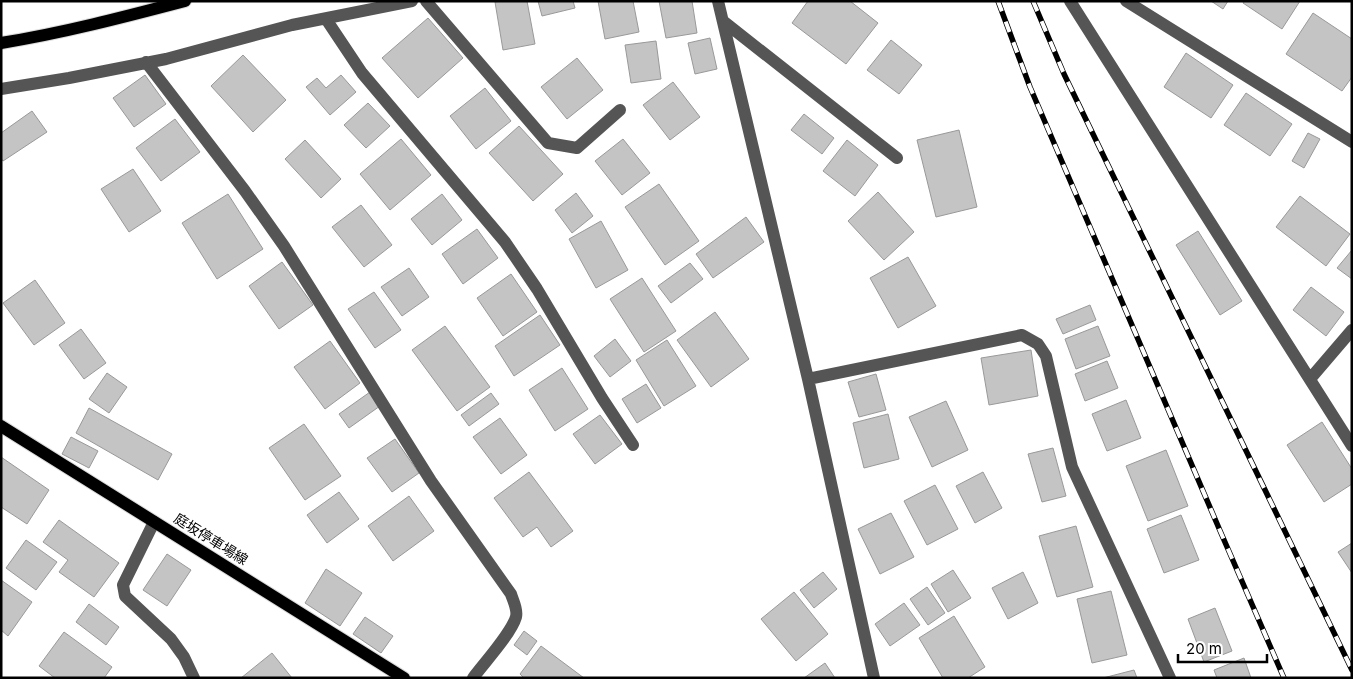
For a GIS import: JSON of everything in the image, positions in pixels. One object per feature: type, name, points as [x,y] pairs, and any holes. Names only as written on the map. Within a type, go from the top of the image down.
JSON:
[{"type":"main road","points":[[1,43],[44,36],[101,23],[185,1]]},
{"type":"main road","name":"庭坂停車場線","points":[[1,426],[404,678]]},
{"type":"street","points":[[1,88],[69,78],[166,59],[292,25],[412,1]]},
{"type":"street","points":[[426,1],[548,143],[576,148],[620,110]]},
{"type":"street","points":[[718,1],[808,379],[874,678]]},
{"type":"street","points":[[1070,1],[1352,446]]},
{"type":"street","points":[[1126,1],[1352,142]]},
{"type":"street","points":[[326,18],[362,73],[504,242],[537,289],[602,398],[633,445]]},
{"type":"street","points":[[723,22],[897,158]]},
{"type":"street","points":[[146,62],[246,191],[322,304],[431,481],[511,594],[516,608],[516,616],[510,629],[473,678]]},
{"type":"street","points":[[1310,379],[1352,330]]},
{"type":"street","points":[[808,379],[1022,335],[1038,344],[1046,356],[1072,467],[1170,678]]},
{"type":"street","points":[[154,522],[123,585],[125,596],[172,639],[184,657],[194,678]]},
{"type":"building","points":[[527,1],[535,44],[503,50],[495,2]]},
{"type":"building","points":[[538,1],[573,1],[575,8],[542,16]]},
{"type":"building","points":[[598,1],[633,1],[639,32],[605,39]]},
{"type":"building","points":[[659,1],[692,1],[697,33],[666,38]]},
{"type":"building","points":[[808,1],[850,1],[878,23],[846,64],[792,23]]},
{"type":"building","points":[[1211,1],[1228,1],[1223,9]]},
{"type":"building","points":[[1244,1],[1300,1],[1282,29],[1243,3]]},
{"type":"building","points":[[1313,13],[1352,39],[1352,77],[1342,91],[1286,54]]},
{"type":"building","points":[[428,18],[463,58],[418,98],[382,58]]},
{"type":"building","points":[[710,38],[717,69],[695,74],[688,43]]},
{"type":"building","points":[[891,40],[922,65],[899,94],[867,70]]},
{"type":"building","points":[[656,41],[661,79],[631,83],[625,45]]},
{"type":"building","points":[[1186,53],[1233,85],[1211,118],[1164,87]]},
{"type":"building","points":[[243,55],[286,100],[253,132],[211,86]]},
{"type":"building","points":[[577,58],[603,90],[567,119],[541,87]]},
{"type":"building","points":[[145,75],[166,104],[134,127],[113,98]]},
{"type":"building","points":[[341,75],[356,92],[330,115],[306,87],[317,78],[326,88]]},
{"type":"building","points":[[673,82],[700,117],[670,140],[643,105]]},
{"type":"building","points":[[485,88],[511,121],[476,149],[450,116]]},
{"type":"building","points":[[1246,93],[1292,124],[1270,156],[1224,125]]},
{"type":"building","points":[[368,103],[390,126],[366,148],[344,125]]},
{"type":"building","points":[[32,111],[47,132],[3,161],[1,158],[1,133]]},
{"type":"building","points":[[804,114],[834,138],[822,154],[791,130]]},
{"type":"building","points":[[175,119],[200,152],[161,181],[136,148]]},
{"type":"building","points":[[519,126],[563,174],[533,201],[489,153]]},
{"type":"building","points":[[959,130],[977,207],[936,217],[917,140]]},
{"type":"building","points":[[1308,133],[1320,139],[1304,168],[1292,161]]},
{"type":"building","points":[[401,139],[431,175],[390,210],[360,174]]},
{"type":"building","points":[[623,139],[650,173],[622,195],[595,161]]},
{"type":"building","points":[[305,140],[341,179],[321,198],[285,159]]},
{"type":"building","points":[[847,140],[878,165],[855,196],[823,171]]},
{"type":"building","points":[[133,169],[161,211],[129,232],[101,189]]},
{"type":"building","points":[[659,184],[699,241],[665,265],[625,207]]},
{"type":"building","points":[[878,192],[914,232],[884,260],[848,221]]},
{"type":"building","points":[[576,193],[593,216],[572,233],[555,210]]},
{"type":"building","points":[[228,194],[263,249],[217,279],[182,223]]},
{"type":"building","points":[[442,194],[462,220],[432,245],[411,219]]},
{"type":"building","points":[[1300,196],[1350,234],[1326,266],[1276,227]]},
{"type":"building","points":[[361,205],[392,245],[364,267],[332,227]]},
{"type":"building","points":[[746,217],[764,242],[713,278],[696,254]]},
{"type":"building","points":[[601,221],[628,270],[596,288],[569,239]]},
{"type":"building","points":[[477,229],[498,258],[463,284],[442,254]]},
{"type":"building","points":[[1198,231],[1242,301],[1220,315],[1176,245]]},
{"type":"building","points":[[1352,250],[1352,279],[1337,268]]},
{"type":"building","points":[[908,257],[936,306],[898,328],[870,278]]},
{"type":"building","points":[[282,262],[313,305],[279,329],[249,286]]},
{"type":"building","points":[[690,263],[703,279],[671,303],[658,286]]},
{"type":"building","points":[[409,268],[429,297],[402,316],[381,287]]},
{"type":"building","points":[[511,274],[537,312],[503,336],[477,298]]},
{"type":"building","points":[[642,278],[676,331],[644,352],[610,299]]},
{"type":"building","points":[[35,280],[65,323],[34,345],[3,303]]},
{"type":"building","points":[[1311,287],[1344,312],[1326,336],[1293,310]]},
{"type":"building","points":[[374,292],[401,330],[375,348],[348,309]]},
{"type":"building","points":[[1090,305],[1096,320],[1063,334],[1056,319]]},
{"type":"building","points":[[715,312],[749,359],[711,387],[677,340]]},
{"type":"building","points":[[540,315],[560,345],[514,376],[495,346]]},
{"type":"building","points":[[445,326],[490,387],[457,411],[412,350]]},
{"type":"building","points":[[1098,326],[1110,356],[1076,369],[1065,339]]},
{"type":"building","points":[[81,329],[106,363],[84,379],[59,345]]},
{"type":"building","points":[[615,339],[631,361],[610,377],[594,356]]},
{"type":"building","points":[[667,340],[696,386],[664,406],[636,360]]},
{"type":"building","points":[[330,341],[360,383],[325,409],[294,367]]},
{"type":"building","points":[[1031,350],[1038,396],[989,405],[981,358]]},
{"type":"building","points":[[1107,361],[1118,388],[1085,401],[1075,374]]},
{"type":"building","points":[[562,368],[588,409],[555,431],[529,390]]},
{"type":"building","points":[[107,373],[127,387],[109,413],[89,399]]},
{"type":"building","points":[[876,374],[886,410],[859,417],[848,382]]},
{"type":"building","points":[[646,384],[661,408],[637,423],[622,399]]},
{"type":"building","points":[[370,392],[380,406],[349,428],[339,414]]},
{"type":"building","points":[[491,393],[499,404],[469,426],[461,415]]},
{"type":"building","points":[[1126,400],[1141,438],[1107,451],[1092,414]]},
{"type":"building","points":[[946,401],[968,450],[932,467],[909,417]]},
{"type":"building","points":[[89,408],[172,454],[158,480],[76,433]]},
{"type":"building","points":[[888,414],[899,459],[864,468],[853,423]]},
{"type":"building","points":[[600,415],[622,444],[595,464],[573,434]]},
{"type":"building","points":[[500,418],[527,455],[501,474],[473,437]]},
{"type":"building","points":[[1322,422],[1352,469],[1352,484],[1324,502],[1287,445]]},
{"type":"building","points":[[304,424],[341,476],[305,500],[269,448]]},
{"type":"building","points":[[71,437],[98,451],[89,468],[62,454]]},
{"type":"building","points":[[395,439],[419,473],[392,492],[367,458]]},
{"type":"building","points":[[1053,448],[1066,496],[1042,502],[1028,454]]},
{"type":"building","points":[[1166,450],[1188,506],[1148,521],[1126,466]]},
{"type":"building","points":[[1,457],[49,490],[27,524],[1,507]]},
{"type":"building","points":[[529,472],[573,531],[551,547],[537,527],[523,537],[494,498]]},
{"type":"building","points":[[983,472],[1002,508],[975,523],[956,486]]},
{"type":"building","points":[[935,485],[958,529],[927,545],[904,501]]},
{"type":"building","points":[[339,492],[359,519],[327,543],[307,515]]},
{"type":"building","points":[[409,496],[434,531],[393,561],[368,526]]},
{"type":"building","points":[[891,513],[914,557],[880,574],[858,529]]},
{"type":"building","points":[[1181,515],[1199,560],[1164,573],[1147,529]]},
{"type":"building","points":[[59,520],[119,563],[94,597],[59,572],[68,560],[43,542]]},
{"type":"building","points":[[1076,526],[1093,587],[1057,597],[1039,536]]},
{"type":"building","points":[[26,540],[57,562],[36,590],[6,568]]},
{"type":"building","points":[[1352,543],[1352,573],[1338,552]]},
{"type":"building","points":[[167,554],[191,570],[167,606],[143,590]]},
{"type":"building","points":[[326,569],[362,593],[340,626],[305,603]]},
{"type":"building","points":[[953,570],[971,598],[948,612],[931,584]]},
{"type":"building","points":[[823,572],[837,589],[814,608],[800,590]]},
{"type":"building","points":[[1023,572],[1038,603],[1008,619],[992,588]]},
{"type":"building","points":[[1,580],[32,602],[8,636],[1,630]]},
{"type":"building","points":[[927,587],[945,613],[928,625],[910,599]]},
{"type":"building","points":[[1111,591],[1127,655],[1092,663],[1077,599]]},
{"type":"building","points":[[794,592],[828,634],[796,661],[761,619]]},
{"type":"building","points":[[904,603],[920,625],[890,646],[875,624]]},
{"type":"building","points":[[89,604],[119,627],[106,645],[76,622]]},
{"type":"building","points":[[1215,608],[1232,651],[1204,662],[1188,619]]},
{"type":"building","points":[[954,616],[985,667],[968,678],[943,678],[919,638]]},
{"type":"building","points":[[365,617],[393,636],[381,653],[353,634]]},
{"type":"building","points":[[524,631],[537,641],[527,655],[514,645]]},
{"type":"building","points":[[64,632],[112,667],[104,678],[55,678],[39,666]]},
{"type":"building","points":[[541,646],[584,678],[524,678],[520,674]]},
{"type":"building","points":[[272,653],[292,678],[241,678]]},
{"type":"building","points":[[1244,658],[1251,678],[1217,678],[1214,670]]},
{"type":"building","points":[[825,663],[835,678],[804,678]]},
{"type":"building","points":[[1134,670],[1137,678],[1103,678]]},
{"type":"railway","points":[[998,1],[1030,87],[1284,678]]},
{"type":"railway","points":[[1033,1],[1064,74],[1352,670]]}]
